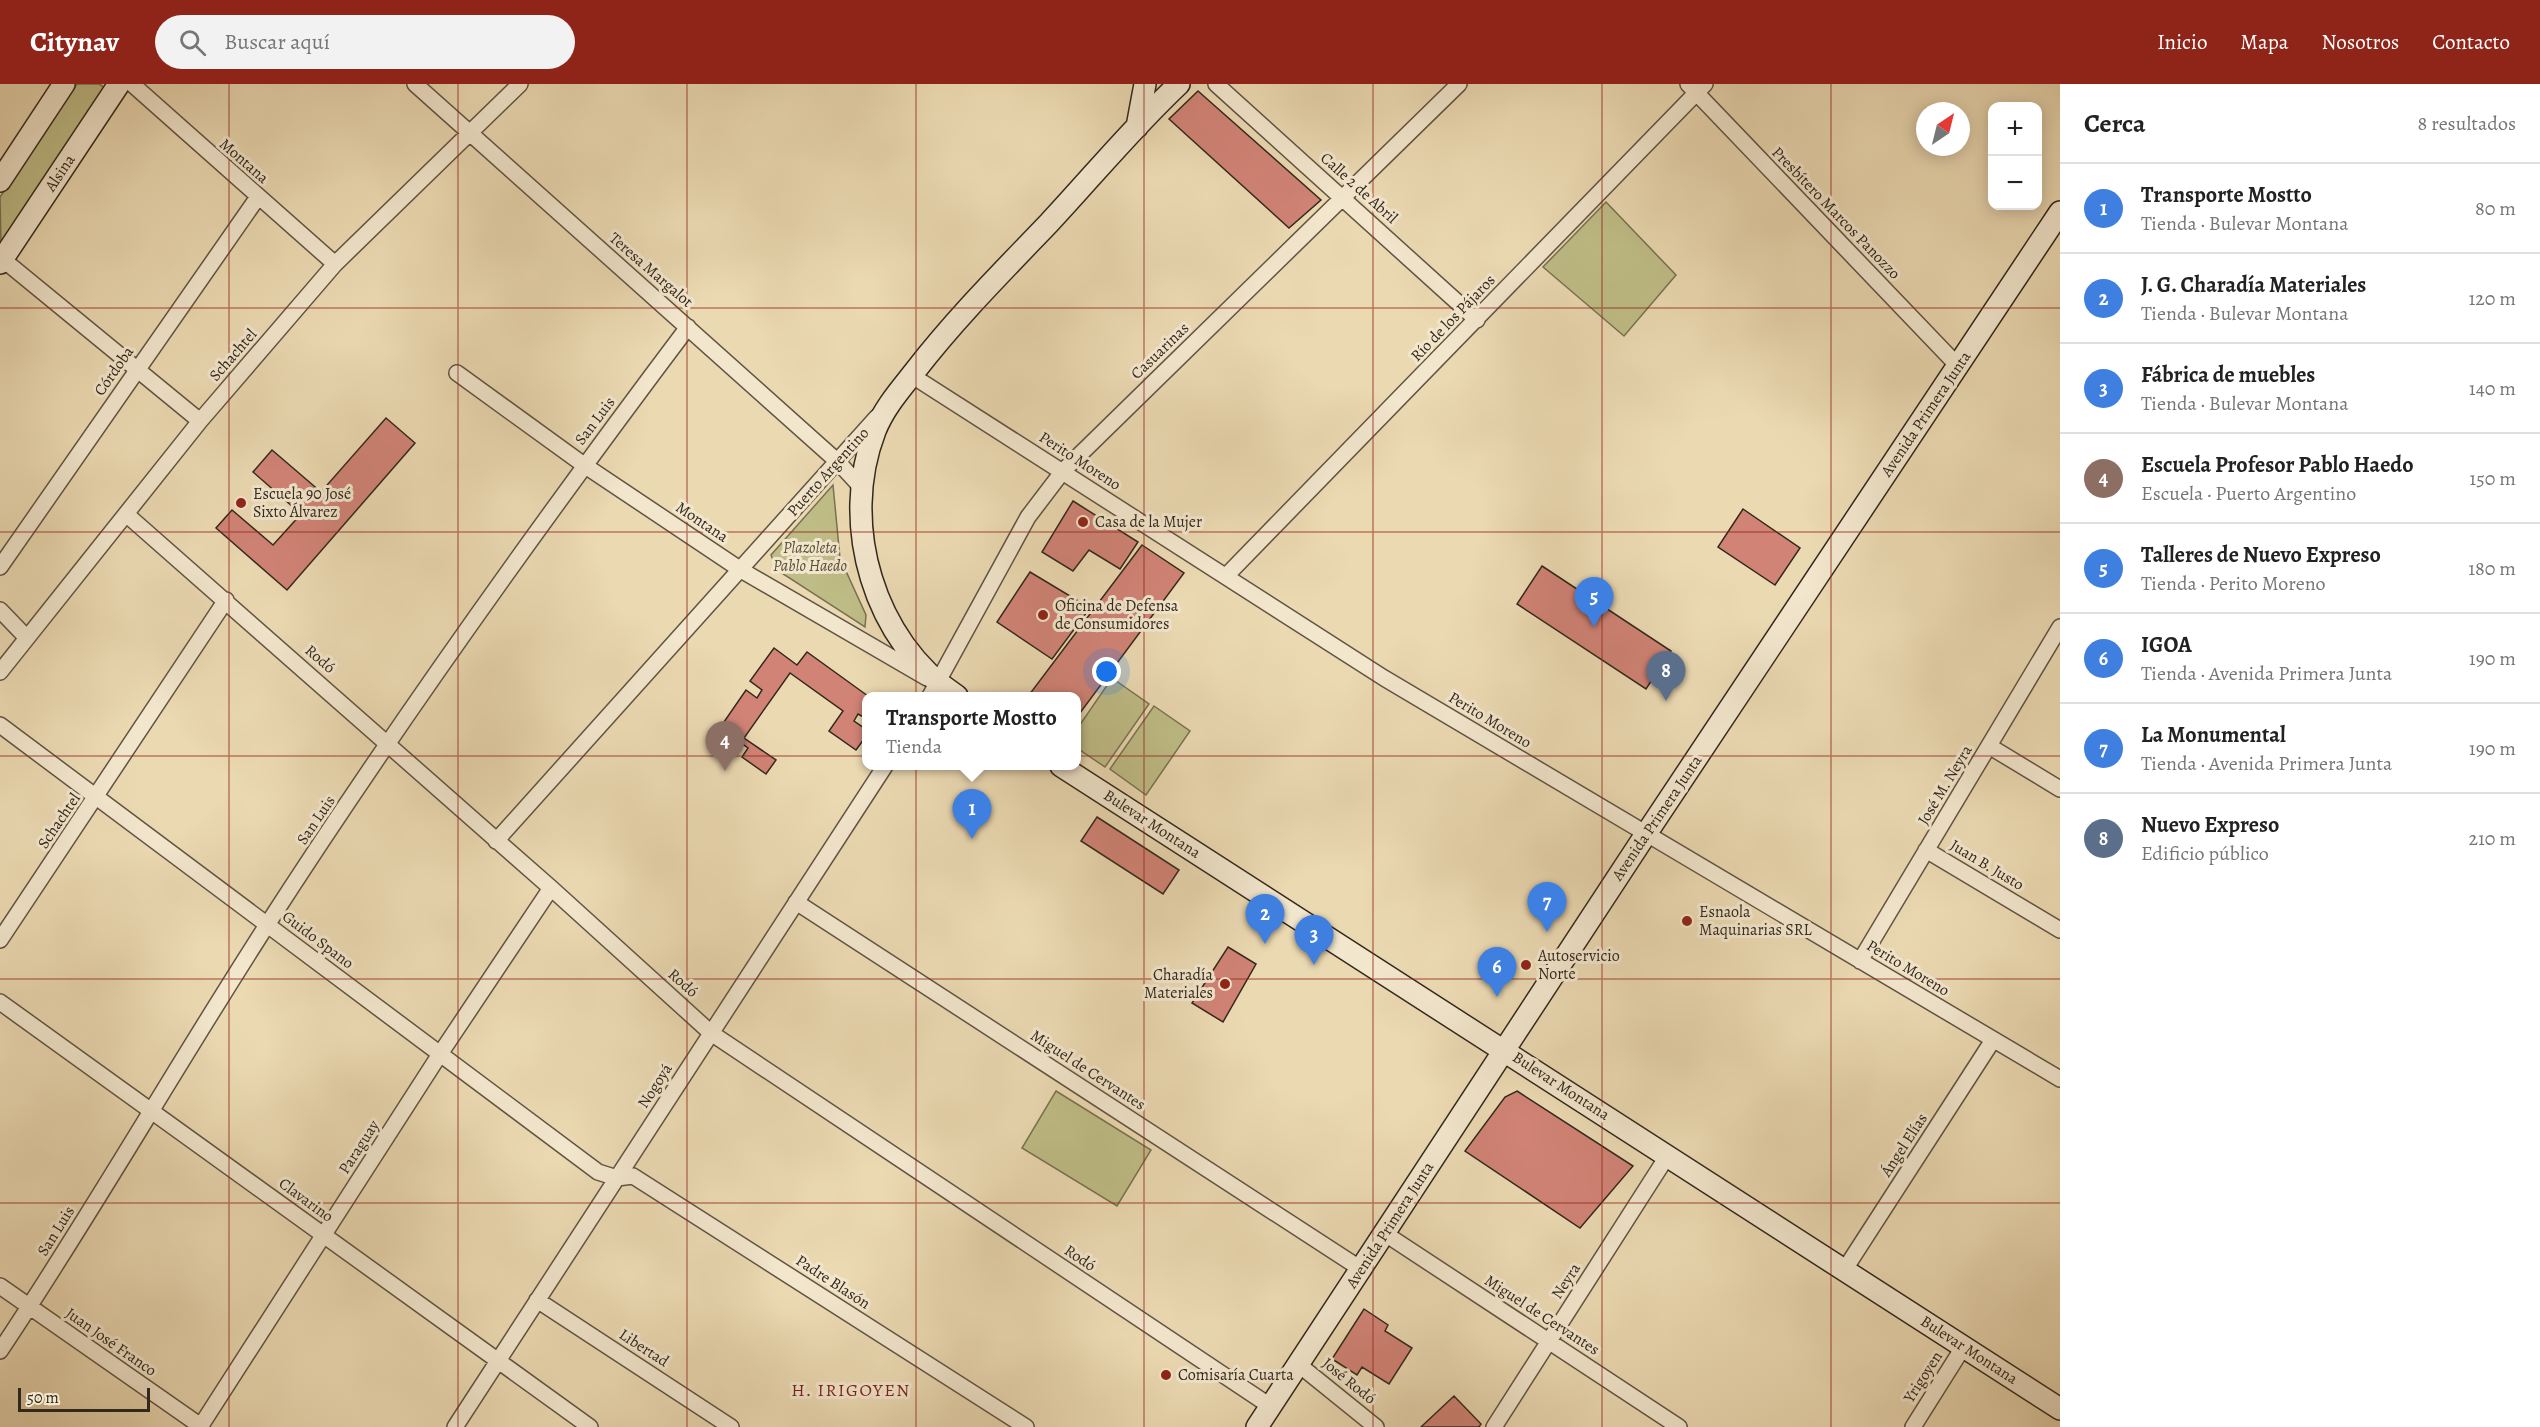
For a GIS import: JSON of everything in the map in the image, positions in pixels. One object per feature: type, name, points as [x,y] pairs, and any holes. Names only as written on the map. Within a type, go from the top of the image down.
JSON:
[{"type":"main road","points":[[0,181],[64,84]]},
{"type":"main road","name":"Alsina","points":[[1,260],[119,84]]},
{"type":"main road","points":[[1136,130],[1144,84]]},
{"type":"main road","name":"Puerto Argentino","points":[[888,404],[944,334],[1136,130],[1170,86]]},
{"type":"main road","name":"Avenida Primera Junta","points":[[1257,1427],[1646,834],[2060,212]]},
{"type":"main road","points":[[888,404],[875,431],[861,487],[864,539],[875,593],[883,614],[934,690]]},
{"type":"main road","name":"Bulevar Montana","points":[[1069,770],[2060,1408]]},
{"type":"street","name":"Montana","points":[[132,84],[335,264]]},
{"type":"street","name":"Teresa Margalot","points":[[415,84],[838,462],[861,487]]},
{"type":"street","name":"Schachtel","points":[[0,672],[200,421],[335,264],[520,84]]},
{"type":"street","name":"Calle 2 de Abril","points":[[1216,84],[1477,320]]},
{"type":"street","name":"Casuarinas","points":[[934,690],[1028,517],[1063,471],[1460,84]]},
{"type":"street","name":"Río de los Pájaros","points":[[1226,576],[1477,320],[1696,87]]},
{"type":"street","name":"Presbítero Marcos Panozzo","points":[[1696,87],[1958,366]]},
{"type":"street","name":"Córdoba","points":[[0,567],[258,196]]},
{"type":"street","points":[[1,260],[200,421]]},
{"type":"street","name":"San Luis","points":[[0,1351],[267,925],[389,744],[584,465],[688,327]]},
{"type":"street","name":"Montana","points":[[457,373],[584,465],[741,570],[934,690]]},
{"type":"street","name":"Perito Moreno","points":[[911,375],[1384,678],[2060,1079]]},
{"type":"street","name":"Puerto Argentino","points":[[496,841],[888,404]]},
{"type":"street","name":"Rodó","points":[[126,514],[389,744],[711,1033],[1270,1406]]},
{"type":"street","name":"Schachtel","points":[[0,940],[226,600]]},
{"type":"street","points":[[0,610],[26,637]]},
{"type":"street","name":"José M. Neyra","points":[[1860,961],[1989,746],[2057,638]]},
{"type":"street","name":"Guido Spano","points":[[0,725],[598,1172],[617,1178]]},
{"type":"street","points":[[1989,746],[2060,789]]},
{"type":"street","name":"Nogoyá","points":[[455,1427],[882,770]]},
{"type":"street","name":"Juan B. Justo","points":[[1926,850],[2060,930]]},
{"type":"street","name":"Paraguay","points":[[201,1427],[440,1054],[551,888]]},
{"type":"street","name":"Miguel de Cervantes","points":[[796,902],[1361,1269]]},
{"type":"street","name":"Clavarino","points":[[0,1002],[590,1427]]},
{"type":"street","name":"Ángel Elías","points":[[1845,1269],[1994,1040]]},
{"type":"street","name":"Neyra","points":[[1494,1427],[1668,1155]]},
{"type":"street","name":"Padre Blasón","points":[[617,1178],[633,1176],[1026,1427]]},
{"type":"street","name":"Miguel de Cervantes","points":[[1384,1233],[1679,1427]]},
{"type":"street","name":"Juan José Franco","points":[[0,1286],[201,1427]]},
{"type":"street","name":"Libertad","points":[[537,1300],[731,1427]]},
{"type":"street","name":"Yrigoyen","points":[[1913,1427],[1964,1346]]},
{"type":"street","name":"José Rodó","points":[[1298,1364],[1376,1427]]},
{"type":"green space","points":[[77,84],[99,84],[104,87],[1,247],[0,197]]},
{"type":"green space","points":[[1606,202],[1676,275],[1624,336],[1543,267]]},
{"type":"green space","name":"Plazoleta Pablo Haedo","points":[[833,485],[840,558],[866,615],[865,627],[777,570],[771,555]]},
{"type":"green space","points":[[1112,678],[1149,704],[1105,767],[1081,751],[1081,723]]},
{"type":"green space","points":[[1154,706],[1190,731],[1146,795],[1110,769]]},
{"type":"green space","points":[[1056,1091],[1151,1150],[1117,1206],[1022,1148]]},
{"type":"building","points":[[1198,91],[1321,200],[1289,228],[1169,119]]},
{"type":"building","points":[[386,418],[415,443],[287,590],[216,528],[232,510],[273,545],[301,514],[253,472],[272,450],[321,492]]},
{"type":"building","name":"Casa de la Mujer","points":[[1073,501],[1138,542],[1120,569],[1089,550],[1073,571],[1042,552]]},
{"type":"building","points":[[1743,509],[1800,548],[1775,585],[1718,547]]},
{"type":"building","points":[[1142,545],[1184,573],[1081,712],[1081,692],[1031,692]]},
{"type":"building","points":[[1542,566],[1671,651],[1646,689],[1517,604]]},
{"type":"building","name":"Oficina de Defensa de Consumidores","points":[[1030,572],[1090,608],[1052,659],[997,622]]},
{"type":"building","points":[[774,648],[797,665],[807,652],[862,692],[862,716],[858,714],[854,721],[862,727],[862,742],[856,750],[829,731],[843,711],[790,673],[744,738],[776,760],[766,774],[742,757],[748,748],[735,739],[732,743],[717,732],[746,690],[757,698],[762,690],[750,681]]},
{"type":"building","points":[[1097,817],[1179,870],[1163,894],[1081,841]]},
{"type":"building","name":"Charadía Materiales","points":[[1228,947],[1256,964],[1223,1022],[1192,1003]]},
{"type":"building","points":[[1517,1091],[1633,1166],[1580,1228],[1465,1151],[1505,1097]]},
{"type":"building","points":[[1364,1309],[1388,1325],[1385,1331],[1412,1348],[1389,1384],[1362,1367],[1357,1375],[1332,1359]]},
{"type":"building","points":[[1454,1396],[1481,1424],[1479,1427],[1421,1427]]},
{"type":"place","name":"Escuela 90 José Sixto Álvarez","points":[[241,503]]},
{"type":"place","name":"Casa de la Mujer","points":[[1083,522]]},
{"type":"place","name":"Oficina de Defensa de Consumidores","points":[[1043,615]]},
{"type":"place","name":"Talleres de Nuevo Expreso","points":[[1594,627]]},
{"type":"place","name":"Nuevo Expreso","points":[[1666,701]]},
{"type":"place","name":"Escuela Profesor Pablo Haedo","points":[[725,771]]},
{"type":"place","name":"Transporte Mostto","points":[[972,839]]},
{"type":"place","name":"Esnaola Maquinarias SRL","points":[[1687,921]]},
{"type":"place","name":"La Monumental","points":[[1547,932]]},
{"type":"place","name":"J. G. Charadía Materiales","points":[[1265,944]]},
{"type":"place","name":"Fábrica de muebles","points":[[1314,965]]},
{"type":"place","name":"Autoservicio Norte","points":[[1526,965]]},
{"type":"place","name":"Charadía Materiales","points":[[1225,984]]},
{"type":"place","name":"IGOA","points":[[1497,997]]},
{"type":"place","name":"Comisaría Cuarta","points":[[1166,1375]]},
{"type":"district","name":"H. IRIGOYEN","points":[[851,1390]]}]
